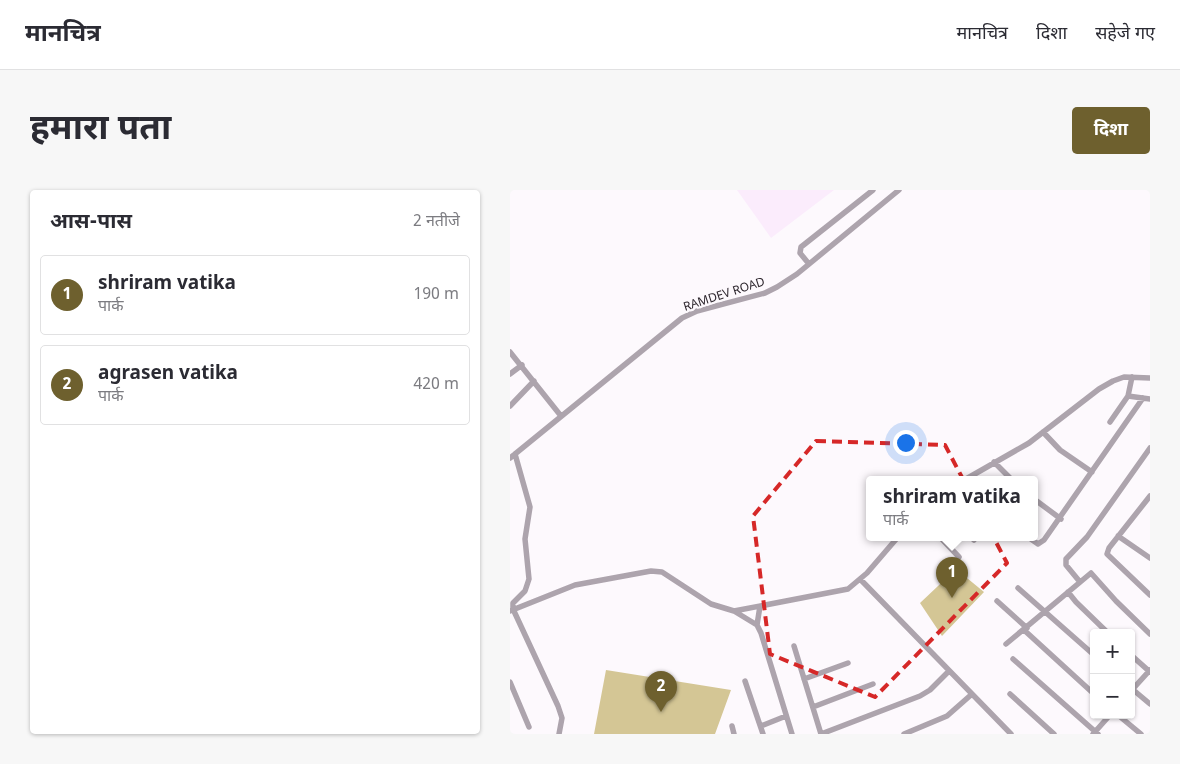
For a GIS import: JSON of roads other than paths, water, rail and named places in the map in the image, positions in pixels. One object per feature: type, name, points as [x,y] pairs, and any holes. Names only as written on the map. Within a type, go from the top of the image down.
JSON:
[{"type":"street","points":[[809,264],[802,256],[801,247],[873,190]]},
{"type":"street","name":"RAMDEV ROAD","points":[[510,458],[682,318],[697,311],[765,293],[809,264],[899,190]]},
{"type":"street","points":[[510,352],[561,416]]},
{"type":"street","points":[[510,374],[522,365]]},
{"type":"street","points":[[976,476],[994,462],[1029,443],[1099,389],[1124,377],[1150,378]]},
{"type":"street","points":[[1110,422],[1128,396],[1132,377]]},
{"type":"street","points":[[510,406],[534,382]]},
{"type":"street","points":[[1033,541],[1040,544],[1061,519],[1092,472],[1147,399],[1128,396]]},
{"type":"street","points":[[1043,432],[1060,450],[1092,472]]},
{"type":"street","points":[[1080,582],[1066,565],[1066,559],[1087,537],[1150,448]]},
{"type":"street","points":[[516,454],[530,507],[525,539],[530,573],[525,591],[513,604],[512,610],[558,706],[562,718],[559,734]]},
{"type":"street","points":[[994,462],[1008,476]]},
{"type":"street","points":[[1150,496],[1118,536],[1107,554],[1150,595]]},
{"type":"street","points":[[1038,502],[1061,519]]},
{"type":"street","points":[[1118,536],[1150,558]]},
{"type":"street","points":[[734,611],[848,589],[860,579],[894,541]]},
{"type":"street","points":[[944,541],[959,557]]},
{"type":"street","points":[[512,610],[575,585],[651,571],[662,572],[711,604],[734,611],[757,625],[761,632],[792,734]]},
{"type":"street","points":[[1006,644],[1089,574],[1093,573],[1116,601],[1150,634]]},
{"type":"street","points":[[860,579],[1009,732]]},
{"type":"street","points":[[1018,588],[1090,652]]},
{"type":"street","points":[[1068,592],[1104,629]]},
{"type":"street","points":[[997,600],[1090,690]]},
{"type":"street","points":[[757,625],[760,606]]},
{"type":"street","points":[[794,646],[821,734],[920,696],[930,690],[949,671]]},
{"type":"street","points":[[1013,659],[1095,733],[1107,719]]},
{"type":"street","points":[[1135,659],[1149,671],[1135,686]]},
{"type":"street","points":[[804,679],[848,663]]},
{"type":"street","points":[[510,682],[529,727]]},
{"type":"street","points":[[744,682],[763,734]]},
{"type":"street","points":[[812,707],[873,684]]},
{"type":"street","points":[[1135,692],[1150,704]]},
{"type":"street","points":[[904,734],[947,716],[972,694]]},
{"type":"street","points":[[1010,694],[1054,734]]},
{"type":"street","points":[[761,726],[786,716]]},
{"type":"street","points":[[1123,719],[1142,734]]},
{"type":"street","points":[[732,726],[734,734]]},
{"type":"street","points":[[999,734],[1009,732]]},
{"type":"place","name":"shriram vatika","points":[[952,598]]},
{"type":"place","name":"agrasen vatika","points":[[661,712]]}]
